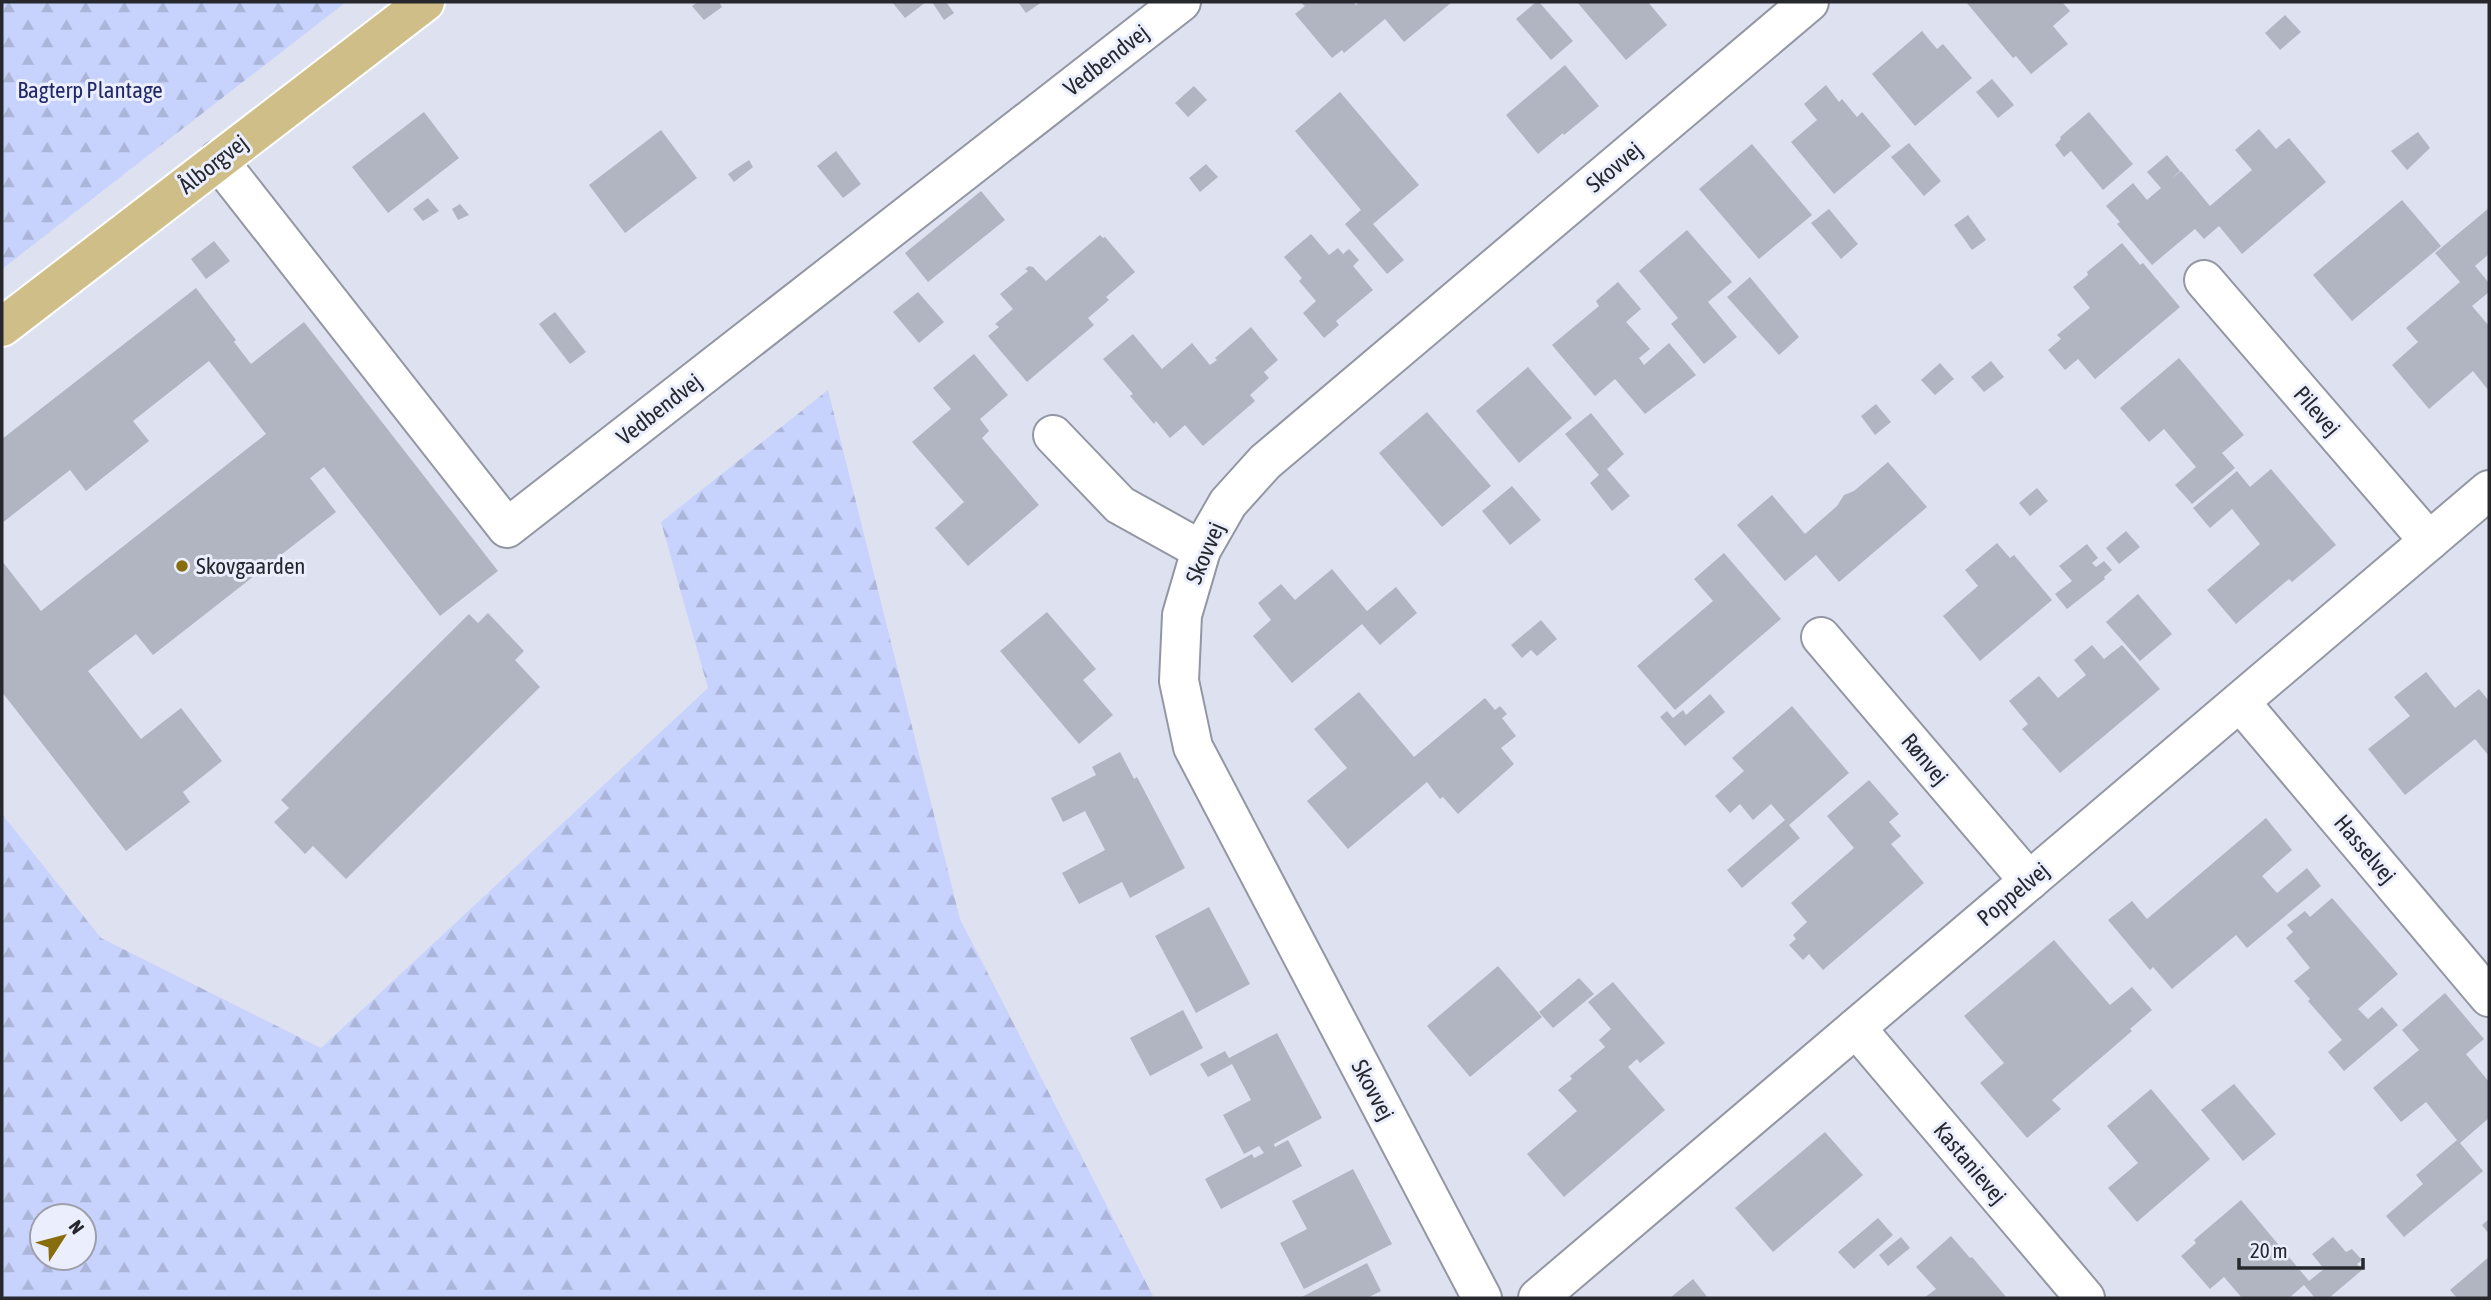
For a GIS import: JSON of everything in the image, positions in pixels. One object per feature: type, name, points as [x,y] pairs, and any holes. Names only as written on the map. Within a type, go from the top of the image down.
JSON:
[{"type":"main road","name":"Ålborgvej","points":[[2,327],[425,2]]},
{"type":"street","name":"Vedbendvej","points":[[218,160],[507,528],[1181,2]]},
{"type":"street","name":"Skovvej","points":[[1482,1298],[1193,747],[1179,681],[1182,615],[1201,550],[1228,503],[1265,462],[1809,2]]},
{"type":"street","name":"Pilevej","points":[[2204,280],[2429,541]]},
{"type":"street","points":[[1054,435],[1120,505],[1201,550]]},
{"type":"street","name":"Poppelvej","points":[[1538,1298],[2489,490]]},
{"type":"street","name":"Rønvej","points":[[1821,637],[2029,881]]},
{"type":"street","name":"Hasselvej","points":[[2240,702],[2489,997]]},
{"type":"street","name":"Kastanievej","points":[[1856,1028],[2085,1298]]},
{"type":"green space","name":"Bagterp Plantage","points":[[2,2],[346,2],[2,269]]},
{"type":"green space","points":[[828,390],[960,919],[1154,1298],[2,1298],[2,814],[101,938],[321,1048],[708,688],[661,522]]},
{"type":"building","points":[[698,2],[719,2],[722,7],[704,20],[692,6]]},
{"type":"building","points":[[892,2],[926,2],[905,18]]},
{"type":"building","points":[[932,2],[946,2],[954,13],[944,20]]},
{"type":"building","points":[[1018,2],[1042,2],[1026,13]]},
{"type":"building","points":[[1353,2],[1356,5],[1360,2],[1452,2],[1404,42],[1385,19],[1344,53],[1342,50],[1332,58],[1295,14],[1305,6],[1302,4]]},
{"type":"building","points":[[1539,2],[1573,41],[1551,60],[1516,19]]},
{"type":"building","points":[[1577,2],[1648,2],[1667,25],[1626,60]]},
{"type":"building","points":[[1966,2],[2062,2],[2070,11],[2053,26],[2068,44],[2031,74],[2016,56],[2013,58]]},
{"type":"building","points":[[2285,15],[2301,32],[2280,50],[2265,33]]},
{"type":"building","points":[[1922,31],[1937,49],[1943,44],[1972,78],[1915,126],[1872,74]]},
{"type":"building","points":[[1565,65],[1599,106],[1538,154],[1506,115]]},
{"type":"building","points":[[1992,79],[2014,105],[1998,118],[1976,92]]},
{"type":"building","points":[[1826,85],[1839,102],[1842,99],[1857,117],[1862,112],[1891,146],[1834,194],[1791,142],[1817,120],[1804,104]]},
{"type":"building","points":[[1194,86],[1207,100],[1188,117],[1175,103]]},
{"type":"building","points":[[1340,92],[1419,185],[1373,224],[1404,260],[1387,274],[1345,224],[1361,210],[1295,131]]},
{"type":"building","points":[[424,112],[459,158],[388,213],[352,167]]},
{"type":"building","points":[[2089,112],[2133,164],[2103,190],[2071,151],[2064,157],[2055,145],[2060,137]]},
{"type":"building","points":[[2259,129],[2276,149],[2289,138],[2326,182],[2242,254],[2219,226],[2204,239],[2195,229],[2152,265],[2117,224],[2120,222],[2106,206],[2133,183],[2147,200],[2161,188],[2147,172],[2167,155],[2180,171],[2171,179],[2181,171],[2210,206],[2252,170],[2235,150]]},
{"type":"building","points":[[661,130],[697,178],[625,233],[589,185]]},
{"type":"building","points":[[2418,132],[2430,148],[2407,170],[2391,151]]},
{"type":"building","points":[[1909,143],[1941,181],[1924,196],[1891,157]]},
{"type":"building","points":[[1752,144],[1812,215],[1759,259],[1699,189]]},
{"type":"building","points":[[836,151],[861,184],[843,198],[817,166]]},
{"type":"building","points":[[749,160],[753,167],[734,182],[728,174]]},
{"type":"building","points":[[1206,164],[1218,177],[1200,192],[1189,178]]},
{"type":"building","points":[[981,191],[1005,220],[928,282],[905,253]]},
{"type":"building","points":[[428,198],[439,211],[423,221],[413,209]]},
{"type":"building","points":[[2402,200],[2441,246],[2352,321],[2313,275]]},
{"type":"building","points":[[460,204],[469,215],[458,220],[452,209]]},
{"type":"building","points":[[2489,208],[2489,254],[2475,266],[2489,283],[2489,292],[2472,306],[2489,326],[2489,391],[2473,371],[2429,409],[2392,365],[2418,342],[2406,328],[2460,282],[2435,253]]},
{"type":"building","points":[[1829,209],[1858,244],[1841,259],[1811,223]]},
{"type":"building","points":[[1968,215],[1986,240],[1972,250],[1954,225]]},
{"type":"building","points":[[1687,230],[1732,282],[1708,302],[1737,337],[1704,364],[1671,324],[1678,318],[1639,271]]},
{"type":"building","points":[[1311,234],[1329,255],[1338,248],[1343,254],[1349,249],[1359,260],[1353,266],[1373,290],[1336,321],[1339,325],[1324,338],[1303,313],[1316,301],[1299,281],[1302,278],[1284,257]]},
{"type":"building","points":[[1100,235],[1105,237],[1135,272],[1106,297],[1109,300],[1088,318],[1094,325],[1027,382],[988,336],[999,327],[995,324],[1013,309],[1000,294],[1028,271],[1025,269],[1029,266],[1046,281]]},
{"type":"building","points":[[214,241],[230,261],[206,279],[191,259]]},
{"type":"building","points":[[2122,243],[2140,265],[2143,263],[2180,307],[2095,379],[2078,359],[2065,370],[2048,350],[2061,339],[2057,335],[2090,308],[2073,287]]},
{"type":"building","points":[[1750,277],[1799,337],[1779,355],[1727,297]]},
{"type":"building","points":[[1618,282],[1641,309],[1626,322],[1650,349],[1639,358],[1644,365],[1669,343],[1696,375],[1645,414],[1615,379],[1595,396],[1552,345],[1599,306],[1596,301]]},
{"type":"building","name":"Skovgaarden","points":[[196,288],[251,364],[304,322],[498,571],[440,616],[324,467],[310,478],[336,512],[153,655],[136,634],[88,671],[141,739],[181,708],[222,761],[183,792],[190,802],[126,851],[2,692],[2,561],[41,611],[266,434],[209,361],[133,421],[149,441],[86,491],[70,470],[2,523],[2,439]]},
{"type":"building","points":[[918,292],[944,322],[919,343],[893,312]]},
{"type":"building","points":[[555,312],[586,352],[570,364],[539,324]]},
{"type":"building","points":[[1251,327],[1278,360],[1264,372],[1269,378],[1250,395],[1255,401],[1203,446],[1185,425],[1170,438],[1130,396],[1133,394],[1103,359],[1133,334],[1162,369],[1192,343],[1210,365]]},
{"type":"building","points":[[974,354],[1008,395],[980,419],[989,431],[982,438],[1039,505],[968,566],[935,528],[964,502],[912,442],[951,409],[933,388]]},
{"type":"building","points":[[2179,358],[2244,435],[2222,453],[2235,468],[2192,504],[2175,485],[2196,467],[2164,429],[2149,442],[2120,408]]},
{"type":"building","points":[[1991,361],[2004,377],[1984,392],[1971,377]]},
{"type":"building","points":[[1940,363],[1954,379],[1935,395],[1921,380]]},
{"type":"building","points":[[1528,367],[1572,418],[1519,463],[1476,411]]},
{"type":"building","points":[[1876,404],[1891,422],[1875,435],[1861,416]]},
{"type":"building","points":[[1427,412],[1491,486],[1442,527],[1379,453]]},
{"type":"building","points":[[1591,413],[1624,454],[1607,469],[1630,496],[1612,511],[1590,483],[1599,475],[1565,434]]},
{"type":"building","points":[[1888,462],[1927,507],[1839,582],[1816,555],[1785,581],[1737,525],[1772,495],[1805,534],[1837,506],[1844,495],[1854,491]]},
{"type":"building","points":[[2271,469],[2336,545],[2292,582],[2289,579],[2236,624],[2207,590],[2260,544],[2232,509],[2210,528],[2193,508],[2237,471],[2250,487]]},
{"type":"building","points":[[1512,486],[1541,520],[1510,545],[1482,511]]},
{"type":"building","points":[[2037,488],[2048,501],[2030,516],[2019,503]]},
{"type":"building","points":[[2126,531],[2140,547],[2119,564],[2106,548]]},
{"type":"building","points":[[1997,543],[2010,558],[2014,555],[2052,600],[1980,661],[1943,616],[1978,586],[1965,570]]},
{"type":"building","points":[[2087,544],[2098,558],[2092,563],[2096,567],[2104,561],[2112,570],[2105,579],[2067,609],[2055,594],[2072,581],[2059,566]]},
{"type":"building","points":[[1724,553],[1781,619],[1675,710],[1637,666],[1713,601],[1694,579]]},
{"type":"building","points":[[1332,569],[1367,611],[1396,587],[1417,613],[1380,645],[1362,624],[1292,683],[1253,636],[1271,620],[1258,603],[1281,584],[1295,600]]},
{"type":"building","points":[[2138,594],[2172,634],[2140,661],[2106,622]]},
{"type":"building","points":[[1047,612],[1096,669],[1083,680],[1113,715],[1079,744],[1000,651]]},
{"type":"building","points":[[488,613],[524,651],[515,660],[540,687],[346,879],[313,846],[305,854],[274,822],[289,808],[281,800],[469,614],[478,623]]},
{"type":"building","points":[[1541,620],[1557,639],[1537,656],[1531,650],[1522,658],[1511,645]]},
{"type":"building","points":[[2092,645],[2104,659],[2122,645],[2160,689],[2060,773],[2022,729],[2028,724],[2009,701],[2039,676],[2058,698],[2086,675],[2074,660]]},
{"type":"building","points":[[2426,672],[2455,708],[2479,689],[2489,701],[2489,756],[2475,739],[2405,795],[2368,749],[2410,716],[2394,697]]},
{"type":"building","points":[[1359,692],[1414,757],[1485,698],[1495,710],[1500,706],[1507,714],[1502,718],[1516,736],[1501,748],[1514,764],[1458,814],[1443,797],[1440,799],[1427,782],[1348,849],[1307,801],[1347,768],[1314,729]]},
{"type":"building","points":[[1710,694],[1725,712],[1685,746],[1660,717],[1667,711],[1673,718],[1683,710],[1686,715]]},
{"type":"building","points":[[1792,706],[1849,773],[1789,825],[1800,838],[1742,888],[1727,870],[1785,820],[1771,804],[1753,820],[1740,804],[1730,813],[1715,796],[1744,771],[1732,758]]},
{"type":"building","points":[[1120,752],[1134,779],[1137,777],[1185,868],[1130,898],[1122,882],[1079,904],[1062,873],[1105,850],[1085,811],[1063,822],[1051,798],[1096,775],[1092,767]]},
{"type":"building","points":[[1869,780],[1899,814],[1889,822],[1901,836],[1891,844],[1924,883],[1823,970],[1809,954],[1803,960],[1789,945],[1796,939],[1793,935],[1807,922],[1791,903],[1854,848],[1827,816]]},
{"type":"building","points":[[2266,818],[2292,850],[2262,876],[2277,893],[2307,868],[2321,886],[2247,948],[2236,935],[2172,989],[2153,967],[2150,970],[2108,920],[2132,901],[2147,919]]},
{"type":"building","points":[[2332,898],[2398,974],[2358,1009],[2368,1019],[2382,1007],[2398,1025],[2344,1071],[2328,1052],[2342,1040],[2294,981],[2310,968],[2286,938],[2293,932],[2287,925],[2305,911],[2310,917]]},
{"type":"building","points":[[1209,907],[1250,984],[1196,1013],[1155,936]]},
{"type":"building","points":[[2054,940],[2110,1005],[2132,987],[2152,1010],[2130,1029],[2132,1031],[2052,1100],[2061,1109],[2027,1138],[1980,1083],[2004,1063],[1964,1016]]},
{"type":"building","points":[[1498,966],[1542,1017],[1470,1077],[1427,1026]]},
{"type":"building","points":[[1579,978],[1594,994],[1553,1028],[1539,1012]]},
{"type":"building","points":[[1613,982],[1665,1043],[1640,1063],[1637,1059],[1628,1067],[1665,1110],[1564,1197],[1527,1154],[1577,1111],[1558,1090],[1572,1079],[1570,1076],[1605,1047],[1599,1040],[1611,1029],[1588,1002]]},
{"type":"building","points":[[2445,993],[2484,1039],[2466,1054],[2489,1082],[2489,1118],[2460,1143],[2483,1171],[2404,1237],[2386,1216],[2423,1184],[2416,1175],[2457,1140],[2426,1102],[2401,1122],[2373,1088],[2419,1050],[2402,1030]]},
{"type":"building","points":[[1183,1010],[1203,1048],[1150,1076],[1130,1038]]},
{"type":"building","points":[[1277,1033],[1322,1118],[1274,1144],[1275,1147],[1288,1140],[1302,1166],[1221,1209],[1205,1179],[1252,1154],[1254,1158],[1264,1153],[1259,1146],[1244,1154],[1223,1115],[1251,1100],[1232,1064],[1208,1077],[1200,1064],[1225,1051],[1229,1058]]},
{"type":"building","points":[[2234,1084],[2276,1134],[2243,1161],[2201,1110]]},
{"type":"building","points":[[2151,1089],[2210,1159],[2137,1222],[2108,1188],[2138,1163],[2107,1126]]},
{"type":"building","points":[[1825,1132],[1863,1175],[1773,1252],[1735,1208]]},
{"type":"building","points":[[1353,1169],[1392,1244],[1304,1289],[1280,1243],[1307,1229],[1292,1201]]},
{"type":"building","points":[[2241,1200],[2309,1281],[2324,1269],[2312,1254],[2333,1237],[2346,1252],[2352,1249],[2362,1260],[2357,1264],[2362,1270],[2329,1298],[2315,1298],[2304,1285],[2289,1298],[2242,1298],[2224,1277],[2210,1289],[2181,1256],[2196,1243],[2194,1240]]},
{"type":"building","points":[[1878,1218],[1893,1235],[1854,1269],[1838,1252]]},
{"type":"building","points":[[2489,1219],[2489,1234],[2482,1225]]},
{"type":"building","points":[[1951,1236],[2007,1298],[1924,1298],[1936,1289],[1916,1267]]},
{"type":"building","points":[[1901,1237],[1910,1248],[1888,1266],[1879,1255]]},
{"type":"building","points":[[2489,1257],[2489,1298],[2457,1298],[2450,1290]]},
{"type":"building","points":[[1367,1263],[1381,1291],[1367,1298],[1300,1298]]},
{"type":"building","points":[[1693,1279],[1708,1298],[1670,1298]]},
{"type":"place","name":"Skovgaarden","points":[[182,566]]}]
